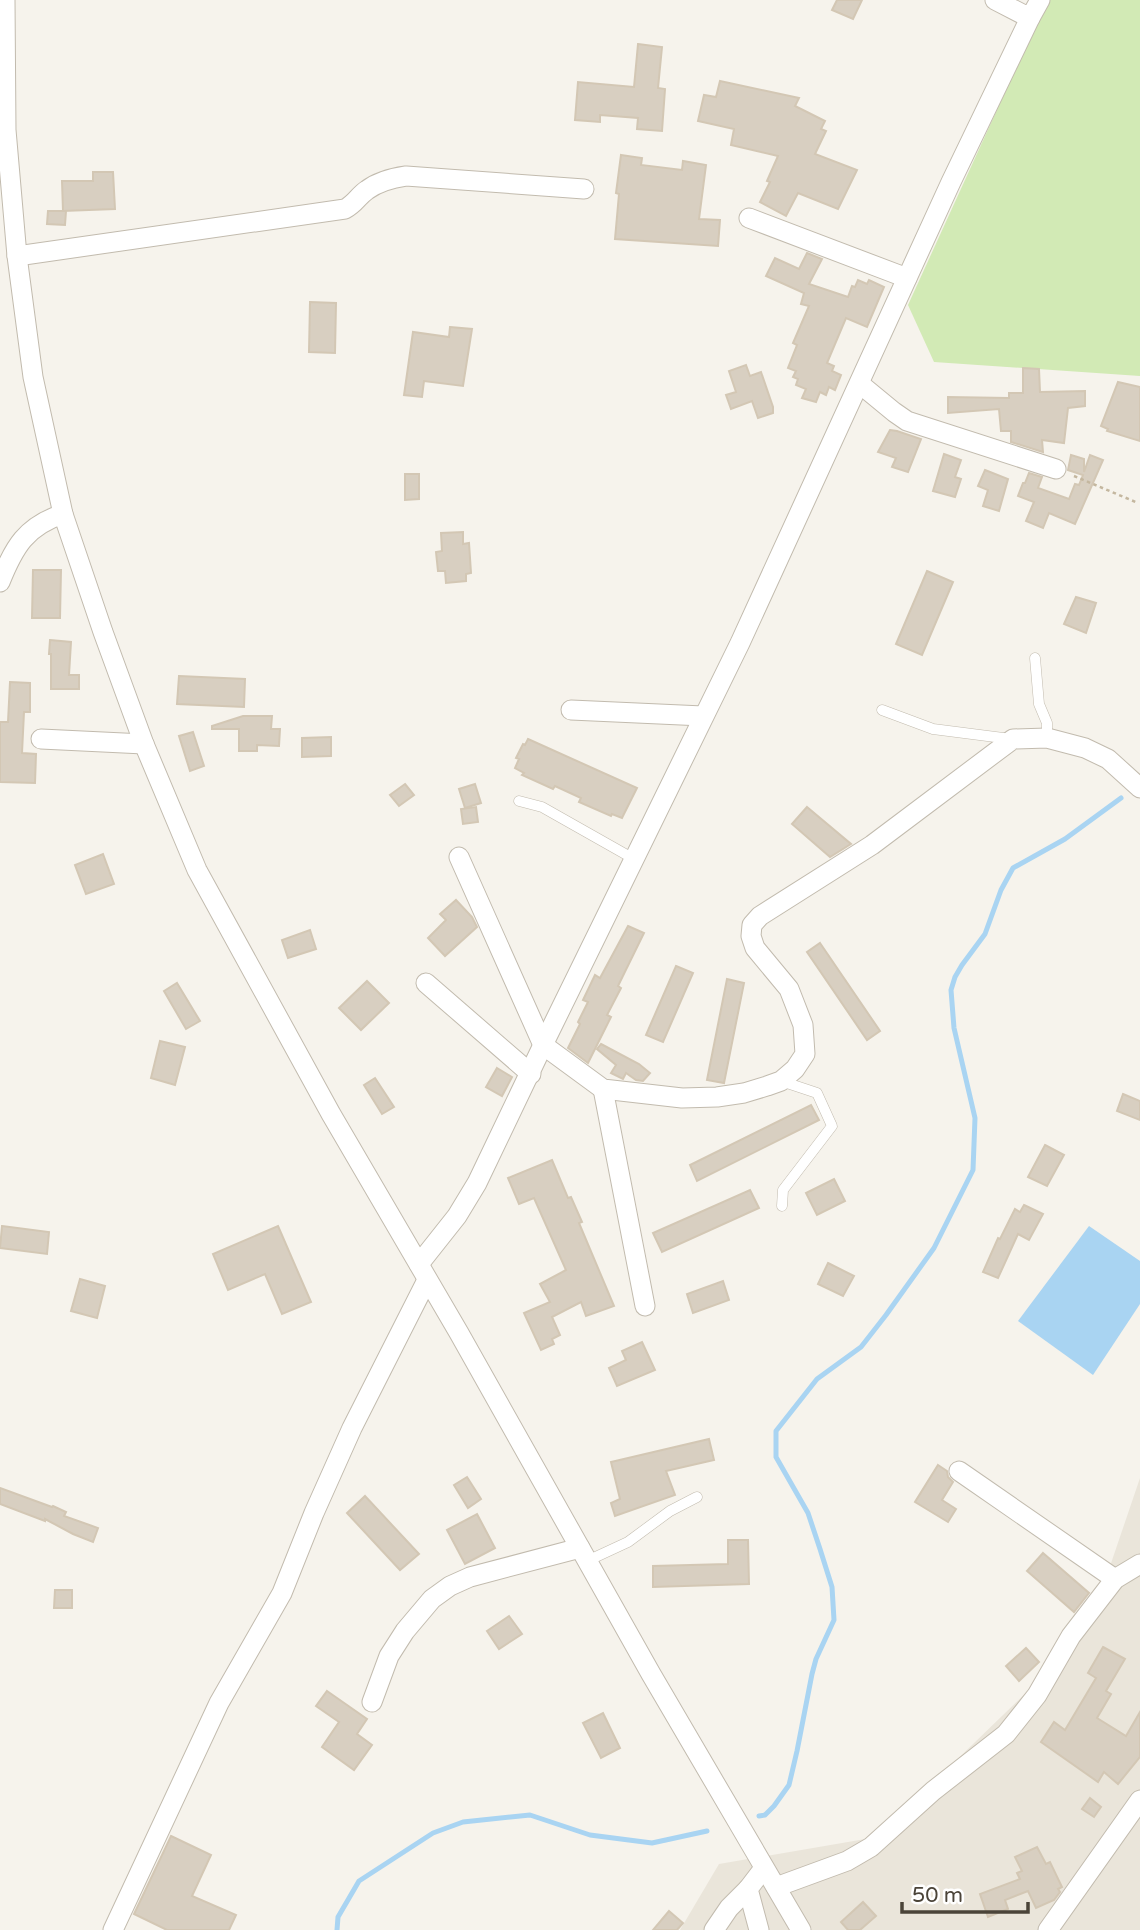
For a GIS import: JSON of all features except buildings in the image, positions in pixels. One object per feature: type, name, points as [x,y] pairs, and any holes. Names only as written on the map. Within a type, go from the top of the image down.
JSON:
[{"type":"street","points":[[5,0],[6,130],[17,256],[33,377],[63,514],[145,744],[197,870],[331,1114],[801,1930]]},
{"type":"street","points":[[995,0],[1030,18]]},
{"type":"street","points":[[113,1930],[219,1703],[282,1593],[314,1513],[423,1272],[471,1194],[740,643],[951,182],[1040,0]]},
{"type":"street","points":[[17,256],[345,209],[356,203],[365,191],[376,184],[390,178],[406,176],[584,189]]},
{"type":"street","points":[[749,218],[907,278]]},
{"type":"street","points":[[860,384],[907,421],[1056,469]]},
{"type":"street","points":[[0,582],[20,543],[33,527],[63,514]]},
{"type":"street","points":[[571,710],[704,716]]},
{"type":"street","points":[[459,857],[543,1045],[603,1089],[682,1098],[717,1097],[744,1093],[781,1081],[795,1069],[805,1054],[803,1025],[789,989],[755,948],[751,936],[752,925],[760,916],[872,845],[1013,739],[1047,737],[1085,748],[1108,759],[1140,788]]},
{"type":"street","points":[[41,740],[145,744]]},
{"type":"street","points":[[426,983],[531,1074]]},
{"type":"street","points":[[603,1089],[645,1306]]},
{"type":"street","points":[[959,1471],[1115,1579]]},
{"type":"street","points":[[372,1702],[389,1656],[405,1630],[441,1592],[470,1577],[583,1554]]},
{"type":"street","points":[[776,1887],[847,1861],[871,1847],[933,1791],[1006,1734],[1037,1695],[1071,1636],[1115,1579],[1140,1564]]},
{"type":"street","points":[[1048,1930],[1140,1800]]},
{"type":"street","points":[[715,1930],[764,1868]]},
{"type":"street","points":[[748,1889],[759,1930]]},
{"type":"lane","points":[[1035,658],[1039,704],[1047,723],[1047,737]]},
{"type":"lane","points":[[882,710],[933,729],[1013,739]]},
{"type":"lane","points":[[519,801],[542,807],[634,859]]},
{"type":"lane","points":[[781,1081],[817,1093],[832,1126],[783,1190],[782,1206]]},
{"type":"lane","points":[[583,1554],[628,1542],[670,1511],[697,1497]]},
{"type":"path","points":[[1056,469],[1138,503]]},
{"type":"shaded area","points":[[1140,1478],[1140,1930],[680,1930],[719,1864],[877,1837],[1035,1684],[1106,1578]]},
{"type":"green space","points":[[1047,0],[1140,0],[1140,376],[934,362],[908,305]]},
{"type":"water","points":[[1089,1226],[1140,1261],[1140,1304],[1093,1375],[1018,1321]]},
{"type":"waterway","points":[[759,1816],[765,1815],[774,1806],[789,1785],[816,1659],[834,1620],[832,1587],[808,1513],[776,1457],[776,1431],[817,1379],[861,1347],[886,1315],[934,1248],[973,1170],[975,1118],[954,1028],[951,990],[962,965],[985,934],[1001,890],[1013,868],[1065,839],[1121,798]]},
{"type":"waterway","points":[[337,1930],[338,1917],[359,1881],[433,1833],[463,1822],[530,1815],[590,1835],[652,1843],[707,1831]]}]
